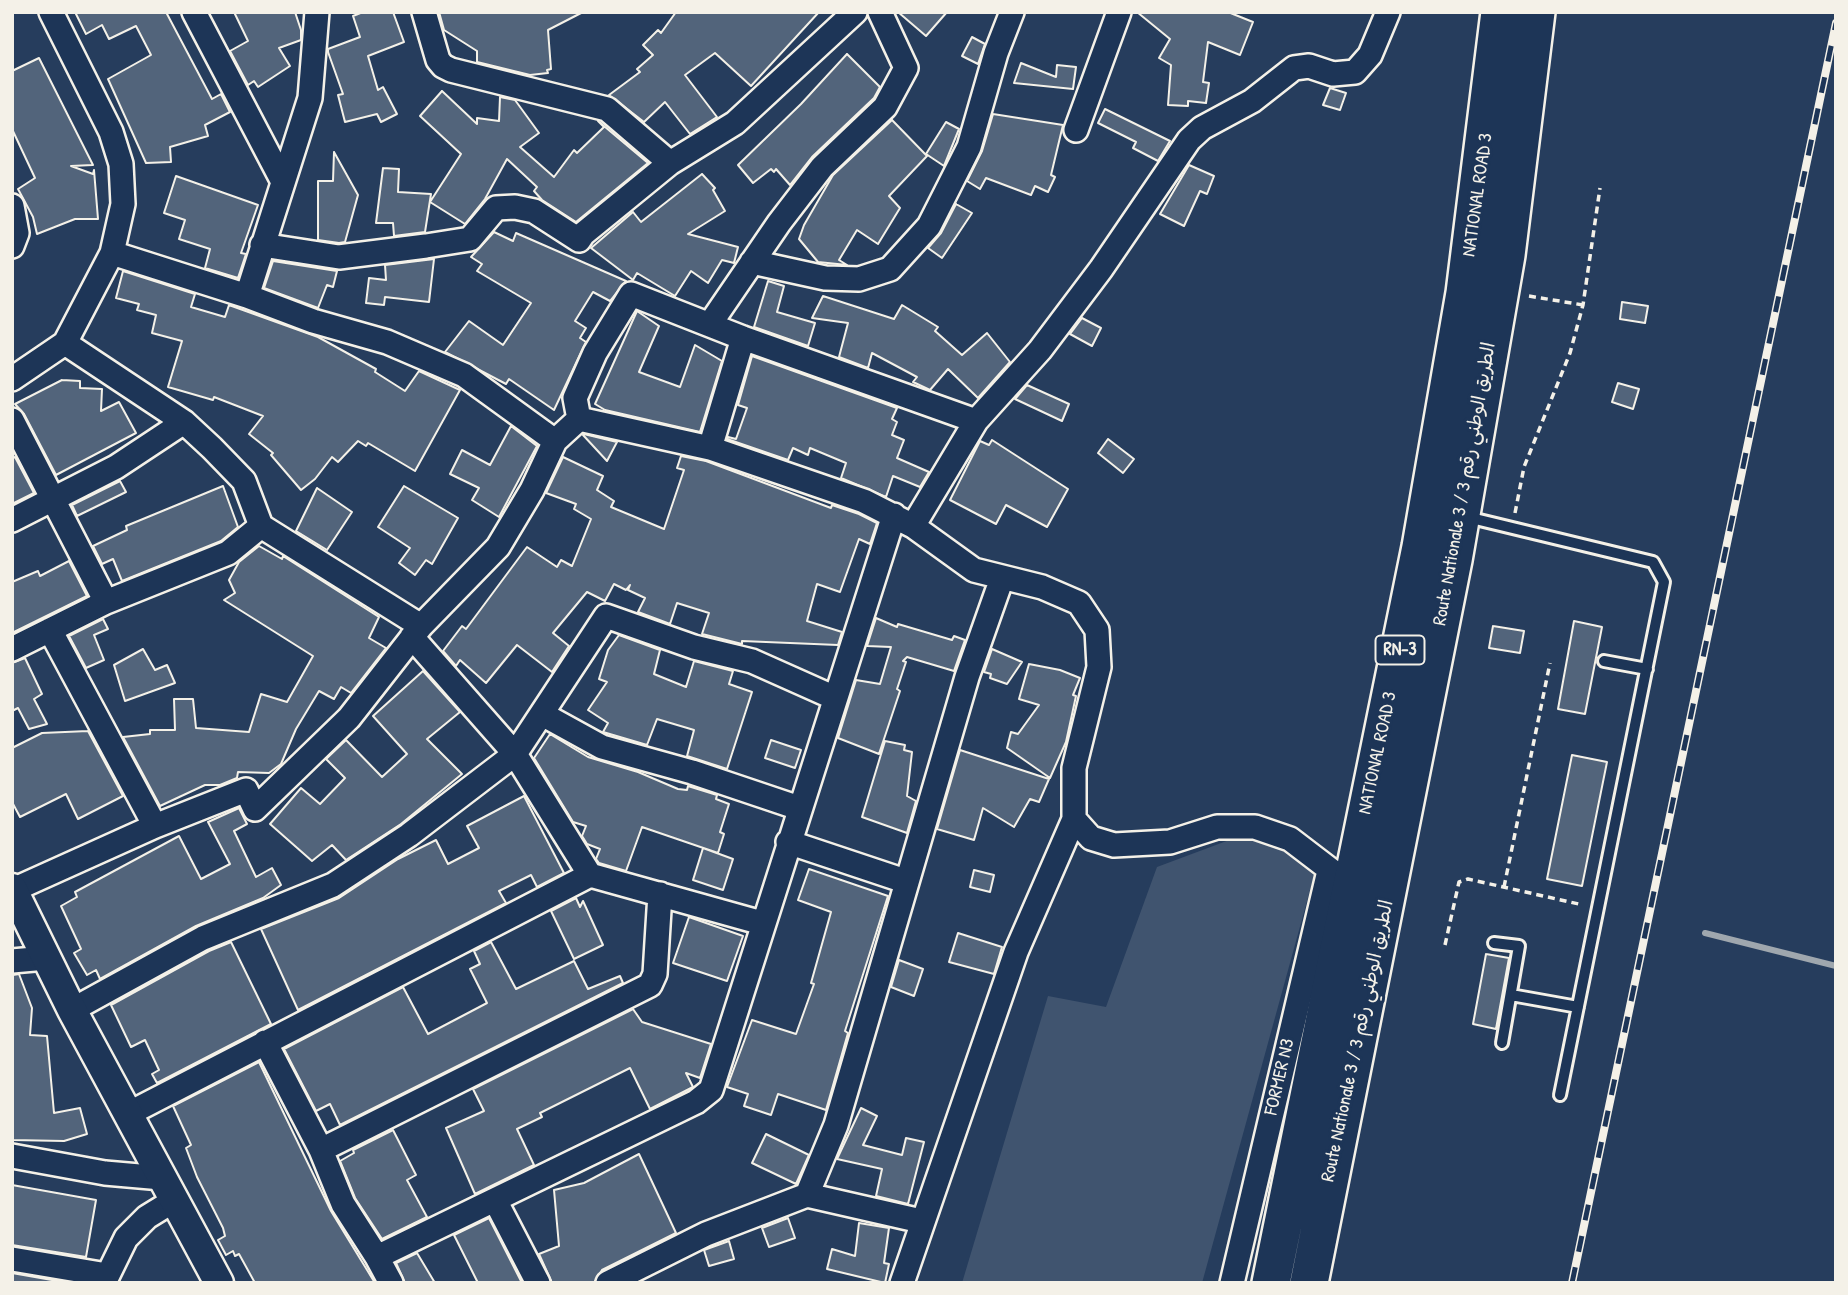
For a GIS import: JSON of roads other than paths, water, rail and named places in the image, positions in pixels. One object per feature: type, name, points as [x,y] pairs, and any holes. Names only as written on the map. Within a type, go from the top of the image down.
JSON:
[{"type":"highway","name":"NATIONAL ROAD 3","points":[[1270,1283],[1325,1012],[1340,878],[1421,547],[1460,320],[1500,12]]},
{"type":"highway","name":"Route Nationale 3 / الطريق الوطني رقم 3","points":[[1309,1283],[1461,516],[1524,131],[1536,12]]},
{"type":"highway","points":[[1325,1012],[1362,1021]]},
{"type":"street","points":[[12,379],[65,344],[112,253],[123,204],[121,164],[111,132],[51,12]]},
{"type":"street","points":[[194,12],[282,180]]},
{"type":"street","points":[[247,296],[310,98],[317,12]]},
{"type":"street","points":[[424,12],[438,60],[443,66],[607,109],[670,163]]},
{"type":"street","points":[[262,246],[339,257],[426,246],[470,239],[496,208],[515,207],[534,211],[579,240],[670,163],[735,123],[855,12]]},
{"type":"street","points":[[710,324],[822,167],[885,107],[906,68],[880,12]]},
{"type":"street","points":[[752,262],[825,278],[859,279],[890,269],[929,226],[969,146],[996,53],[1013,12]]},
{"type":"street","points":[[1076,130],[1119,12]]},
{"type":"street","points":[[377,1257],[696,1102],[711,1090],[835,698],[904,520],[976,421],[1040,350],[1101,268],[1189,140],[1202,128],[1252,101],[1294,68],[1309,66],[1333,74],[1355,72],[1370,55],[1388,12]]},
{"type":"street","points":[[12,206],[17,233],[12,246]]},
{"type":"street","points":[[112,253],[247,296],[313,321],[387,342],[464,375],[555,441]]},
{"type":"street","points":[[579,419],[575,398],[595,353],[631,294],[743,338],[976,421]]},
{"type":"street","points":[[710,448],[743,338]]},
{"type":"street","points":[[65,344],[184,422],[244,481],[261,526],[416,631],[514,754],[590,875]]},
{"type":"street","points":[[219,1283],[72,1010],[13,889],[155,826],[246,790],[256,810],[349,718],[416,631],[498,547],[532,490],[555,441],[579,419]]},
{"type":"street","points":[[579,419],[710,448],[864,501],[904,520],[974,570],[1042,587],[1079,603],[1097,630],[1099,667],[1074,768],[1074,819],[1016,952],[921,1221],[902,1283]]},
{"type":"street","points":[[12,420],[55,498],[106,602]]},
{"type":"street","points":[[12,520],[116,467],[184,422]]},
{"type":"street","points":[[12,649],[106,602],[228,554],[261,526]]},
{"type":"street","points":[[807,1195],[836,1125],[905,881],[967,677],[1002,578]]},
{"type":"street","points":[[72,1010],[203,938],[333,885],[409,835],[514,754],[606,616],[647,633],[752,662],[835,698]]},
{"type":"street","points":[[50,630],[155,826]]},
{"type":"street","points":[[542,714],[602,747],[692,772],[799,808]]},
{"type":"street","points":[[1074,819],[1091,838],[1114,845],[1170,842],[1217,827],[1255,827],[1290,839],[1340,878]]},
{"type":"street","points":[[788,842],[905,881]]},
{"type":"street","points":[[128,1114],[590,875],[762,923]]},
{"type":"street","name":"FORMER N3","points":[[1232,1283],[1340,878]]},
{"type":"street","points":[[321,1150],[650,985],[655,974],[660,894]]},
{"type":"street","points":[[12,961],[46,958]]},
{"type":"street","points":[[265,1042],[321,1150],[343,1204],[391,1283]]},
{"type":"street","points":[[12,1156],[105,1173],[168,1189]]},
{"type":"street","points":[[12,1259],[105,1279],[126,1238],[147,1217],[168,1189]]},
{"type":"street","points":[[608,1283],[706,1234],[807,1195],[921,1221]]},
{"type":"street","points":[[495,1200],[538,1283]]},
{"type":"lane","points":[[1461,516],[1653,562],[1664,582],[1560,1095]]},
{"type":"lane","points":[[1604,661],[1647,668]]},
{"type":"lane","points":[[1494,943],[1520,946],[1502,1043]]},
{"type":"lane","points":[[1511,995],[1578,1007]]},
{"type":"waterway","points":[[1705,933],[1836,966]]},
{"type":"railway","points":[[1572,1283],[1836,23]]}]
